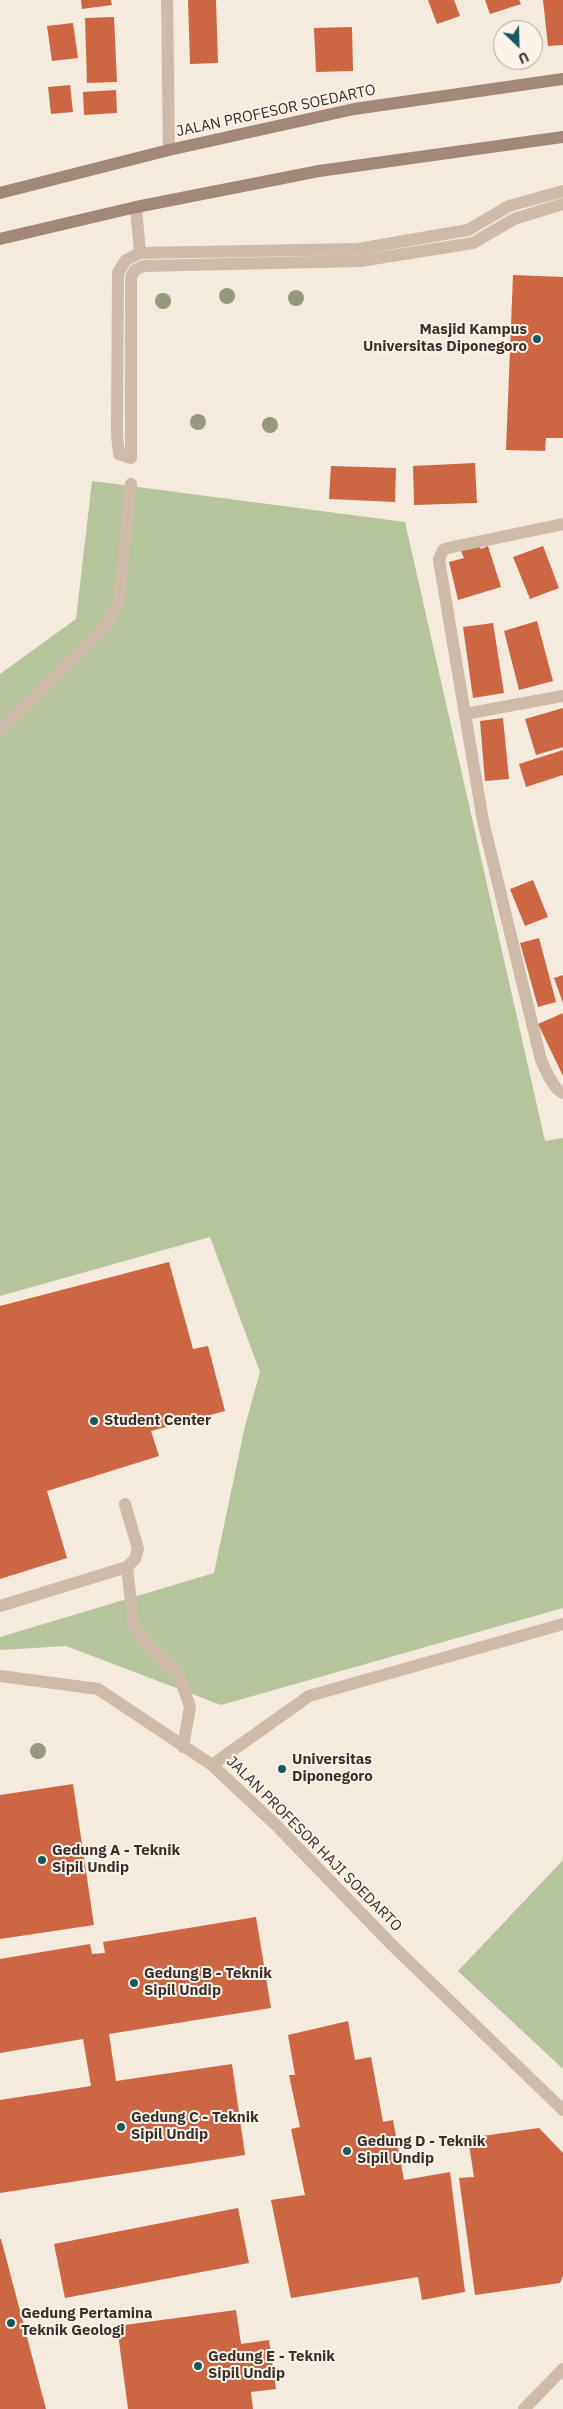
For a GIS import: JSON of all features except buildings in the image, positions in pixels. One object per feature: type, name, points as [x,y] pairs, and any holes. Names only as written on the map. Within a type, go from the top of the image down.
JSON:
[{"type":"street","points":[[167,0],[169,150]]},
{"type":"street","name":"JALAN PROFESOR SOEDARTO","points":[[0,193],[169,150],[354,109],[563,79]]},
{"type":"street","points":[[0,239],[136,207],[319,171],[563,136]]},
{"type":"street","points":[[563,191],[509,206],[468,230],[358,249],[140,253],[126,260],[118,273],[117,447],[119,454],[132,458],[131,277],[135,270],[143,266],[360,261],[473,243],[514,218],[563,204]]},
{"type":"street","points":[[136,207],[140,253]]},
{"type":"street","points":[[0,729],[104,627],[119,602],[131,484]]},
{"type":"street","points":[[563,524],[448,548],[443,550],[438,560],[483,821],[541,1060],[553,1083],[563,1094]]},
{"type":"street","points":[[465,714],[563,696]]},
{"type":"street","points":[[0,1606],[126,1567],[136,1559],[138,1549],[126,1504]]},
{"type":"street","points":[[126,1567],[134,1628],[156,1653],[179,1674],[190,1707],[183,1746]]},
{"type":"street","points":[[212,1766],[308,1696],[563,1624]]},
{"type":"street","name":"JALAN PROFESOR HAJI SOEDARTO","points":[[0,1676],[98,1689],[212,1766],[276,1825],[392,1945],[563,2110]]},
{"type":"street","points":[[524,2409],[563,2369]]},
{"type":"green space","points":[[92,481],[405,522],[545,1141],[563,1138],[563,1608],[221,1705],[66,1646],[0,1650],[0,1637],[214,1573],[245,1426],[260,1372],[210,1237],[0,1296],[0,674],[76,619]]},
{"type":"green space","points":[[563,1860],[563,2069],[458,1971]]},
{"type":"place","name":"Masjid Kampus Universitas Diponegoro","points":[[537,339]]},
{"type":"place","name":"Student Center","points":[[94,1421]]},
{"type":"place","name":"Universitas Diponegoro","points":[[282,1769]]},
{"type":"place","name":"Gedung A - Teknik Sipil Undip","points":[[42,1860]]},
{"type":"place","name":"Gedung B - Teknik Sipil Undip","points":[[134,1983]]},
{"type":"place","name":"Gedung C - Teknik Sipil Undip","points":[[121,2127]]},
{"type":"place","name":"Gedung D - Teknik Sipil Undip","points":[[347,2151]]},
{"type":"place","name":"Gedung Pertamina Teknik Geologi","points":[[11,2323]]},
{"type":"place","name":"Gedung E - Teknik Sipil Undip","points":[[198,2366]]}]
